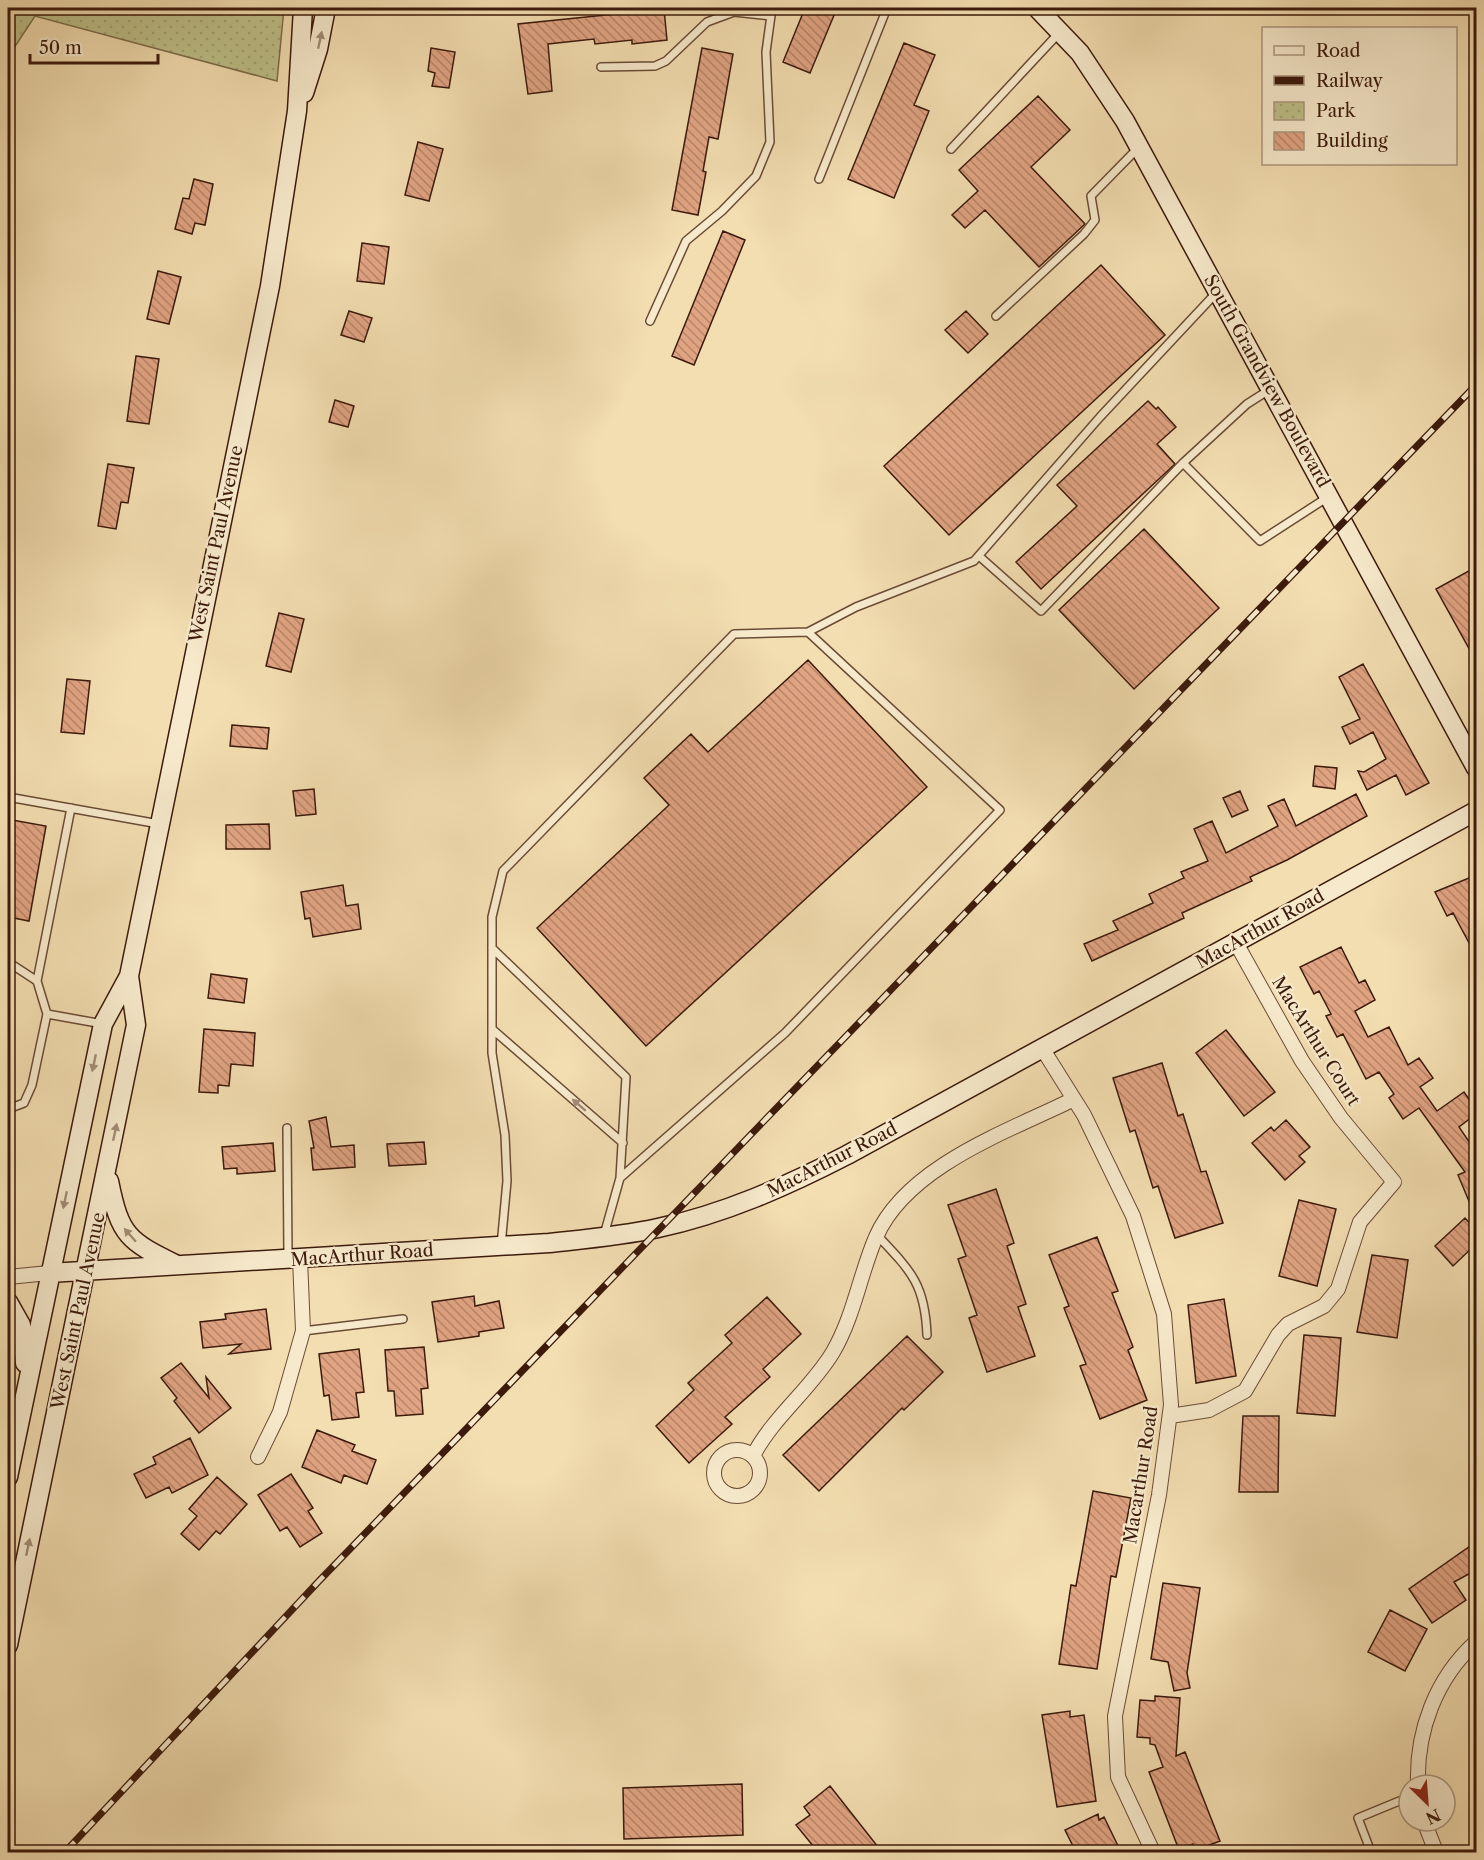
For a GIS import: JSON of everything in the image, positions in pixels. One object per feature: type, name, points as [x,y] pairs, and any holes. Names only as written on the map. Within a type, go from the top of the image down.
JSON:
[{"type":"main road","name":"West Saint Paul Avenue","points":[[8,1477],[103,1024],[129,975],[270,286],[297,111],[303,8]]},
{"type":"main road","name":"West Saint Paul Avenue","points":[[297,111],[318,49],[326,8]]},
{"type":"main road","name":"South Grandview Boulevard","points":[[1037,8],[1061,31],[1096,74],[1139,147],[1330,495],[1476,768]]},
{"type":"main road","name":"MacArthur Road","points":[[49,1274],[501,1246],[604,1237],[660,1228],[695,1218],[794,1182],[1476,811]]},
{"type":"main road","name":"West Saint Paul Avenue","points":[[8,1645],[87,1272],[136,1025],[129,975]]},
{"type":"main road","points":[[107,1171],[116,1214],[128,1236],[146,1250],[178,1266]]},
{"type":"main road","points":[[8,1302],[21,1325],[27,1380]]},
{"type":"street","name":"MacArthur Court","points":[[1170,1416],[1209,1410],[1227,1403],[1245,1391],[1278,1335],[1288,1324],[1324,1306],[1338,1289],[1360,1222],[1394,1182],[1341,1118],[1302,1061],[1236,943]]},
{"type":"street","name":"Macarthur Road","points":[[1042,1048],[1074,1099],[1133,1216],[1164,1314],[1172,1405],[1158,1495],[1115,1716],[1119,1777],[1153,1852]]},
{"type":"street","points":[[753,1456],[833,1352],[852,1311],[877,1235],[911,1188],[950,1160],[1074,1099]]},
{"type":"street","points":[[258,1457],[280,1412],[303,1331],[294,1259]]},
{"type":"street","name":"MacArthur Road","points":[[8,1276],[49,1274]]},
{"type":"street","points":[[1419,1773],[1420,1747],[1432,1703],[1461,1656],[1476,1641]]},
{"type":"street","points":[[1429,1833],[1436,1852]]},
{"type":"lane","points":[[650,321],[686,241],[722,211],[756,176],[770,142],[766,52],[772,8]]},
{"type":"lane","points":[[819,179],[886,8]]},
{"type":"lane","points":[[601,67],[656,66],[666,61],[707,21],[734,12],[771,16]]},
{"type":"lane","points":[[951,149],[1061,31]]},
{"type":"lane","points":[[996,316],[1084,234],[1095,220],[1091,196],[1139,147]]},
{"type":"lane","points":[[501,1246],[507,1181],[505,1135],[492,1053],[492,918],[503,871],[734,634],[808,632],[856,607],[974,561],[1100,417],[1218,291]]},
{"type":"lane","points":[[979,556],[1041,611],[1184,463],[1247,404],[1271,388]]},
{"type":"lane","points":[[1184,463],[1260,542],[1330,495]]},
{"type":"lane","points":[[620,1178],[785,1033],[1000,810],[808,632]]},
{"type":"lane","points":[[8,797],[159,824]]},
{"type":"lane","points":[[8,1109],[24,1103],[32,1085],[47,1014],[37,981],[71,808]]},
{"type":"lane","points":[[492,948],[626,1077],[620,1178],[604,1237]]},
{"type":"lane","points":[[8,962],[37,981]]},
{"type":"lane","points":[[47,1014],[103,1024]]},
{"type":"lane","points":[[492,1029],[623,1143]]},
{"type":"lane","points":[[287,1128],[294,1259]]},
{"type":"lane","points":[[877,1235],[913,1275],[926,1306],[927,1335]]},
{"type":"lane","points":[[303,1331],[403,1319]]},
{"type":"lane","points":[[1371,1852],[1358,1818],[1397,1802]]},
{"type":"green space","points":[[8,8],[284,8],[277,81],[35,16],[8,57]]},
{"type":"building","points":[[805,8],[837,8],[810,73],[783,62]]},
{"type":"building","points":[[664,9],[667,40],[632,44],[632,40],[595,44],[594,39],[548,44],[552,91],[528,94],[518,24]]},
{"type":"building","points":[[904,43],[935,55],[914,105],[929,111],[894,198],[848,179]]},
{"type":"building","points":[[431,48],[455,52],[449,88],[432,86],[435,73],[428,71]]},
{"type":"building","points":[[702,48],[733,54],[718,139],[709,137],[703,171],[706,172],[698,215],[672,210]]},
{"type":"building","points":[[1038,96],[1070,130],[1031,167],[1085,224],[1039,267],[985,210],[965,228],[952,215],[978,191],[959,170]]},
{"type":"building","points":[[418,142],[443,149],[429,201],[405,195]]},
{"type":"building","points":[[194,179],[213,184],[205,225],[195,223],[192,234],[175,229],[183,198],[189,199]]},
{"type":"building","points":[[723,231],[745,240],[694,365],[672,356]]},
{"type":"building","points":[[362,243],[389,247],[384,284],[357,281]]},
{"type":"building","points":[[1101,265],[1165,335],[949,535],[884,466]]},
{"type":"building","points":[[158,271],[181,277],[169,324],[147,319]]},
{"type":"building","points":[[349,311],[372,318],[364,342],[341,335]]},
{"type":"building","points":[[966,311],[988,334],[968,353],[945,330]]},
{"type":"building","points":[[136,356],[159,359],[149,424],[127,421]]},
{"type":"building","points":[[335,400],[354,406],[348,427],[329,422]]},
{"type":"building","points":[[1148,401],[1156,409],[1158,407],[1176,427],[1157,444],[1175,464],[1041,589],[1016,562],[1077,506],[1057,485]]},
{"type":"building","points":[[108,464],[134,468],[128,503],[121,502],[116,529],[98,526]]},
{"type":"building","points":[[1144,529],[1219,608],[1134,689],[1059,610]]},
{"type":"building","points":[[1476,567],[1476,661],[1436,589]]},
{"type":"building","points":[[279,613],[304,619],[291,672],[266,666]]},
{"type":"building","points":[[808,660],[927,787],[646,1046],[537,928],[669,805],[644,778],[691,734],[708,752]]},
{"type":"building","points":[[1363,664],[1429,783],[1406,795],[1396,775],[1367,790],[1358,771],[1364,772],[1386,759],[1373,732],[1350,744],[1342,727],[1360,719],[1339,677]]},
{"type":"building","points":[[67,679],[90,681],[84,734],[61,732]]},
{"type":"building","points":[[232,725],[269,728],[267,749],[230,746]]},
{"type":"building","points":[[1315,766],[1337,768],[1335,789],[1313,786]]},
{"type":"building","points":[[314,789],[316,814],[296,816],[293,791]]},
{"type":"building","points":[[1240,791],[1248,810],[1232,817],[1223,798]]},
{"type":"building","points":[[1356,794],[1367,816],[1287,860],[1250,877],[1252,881],[1182,913],[1184,918],[1092,961],[1084,944],[1118,930],[1113,921],[1153,903],[1149,894],[1184,878],[1181,872],[1208,861],[1194,829],[1212,821],[1226,853],[1278,826],[1268,806],[1284,799],[1296,826]]},
{"type":"building","points":[[12,820],[46,826],[29,921],[8,917],[8,847]]},
{"type":"building","points":[[269,824],[270,849],[226,849],[226,825]]},
{"type":"building","points":[[1476,875],[1476,956],[1453,913],[1447,916],[1435,892]]},
{"type":"building","points":[[343,885],[346,906],[358,904],[361,929],[313,937],[310,918],[305,919],[301,892]]},
{"type":"building","points":[[1341,947],[1359,983],[1365,980],[1375,1000],[1355,1011],[1368,1037],[1389,1027],[1408,1065],[1419,1058],[1433,1078],[1420,1087],[1437,1111],[1464,1092],[1476,1109],[1476,1114],[1459,1127],[1476,1152],[1476,1218],[1458,1175],[1465,1172],[1419,1108],[1403,1119],[1389,1098],[1394,1094],[1379,1072],[1366,1079],[1343,1034],[1337,1037],[1326,1016],[1331,1014],[1319,991],[1314,994],[1300,967]]},
{"type":"building","points":[[211,974],[247,979],[244,1003],[208,998]]},
{"type":"building","points":[[204,1029],[255,1033],[253,1066],[231,1064],[229,1086],[218,1085],[218,1093],[199,1092]]},
{"type":"building","points":[[1226,1030],[1275,1092],[1244,1116],[1196,1053]]},
{"type":"building","points":[[1162,1063],[1178,1116],[1183,1114],[1201,1172],[1206,1171],[1223,1223],[1175,1238],[1158,1186],[1153,1188],[1135,1130],[1130,1132],[1113,1078]]},
{"type":"building","points":[[326,1117],[331,1147],[354,1145],[355,1167],[313,1170],[311,1148],[314,1148],[309,1121]]},
{"type":"building","points":[[1286,1120],[1310,1147],[1299,1156],[1305,1162],[1285,1180],[1252,1143],[1271,1127],[1274,1131]]},
{"type":"building","points":[[424,1142],[426,1164],[389,1166],[387,1144]]},
{"type":"building","points":[[273,1143],[275,1171],[237,1174],[237,1168],[224,1169],[222,1147]]},
{"type":"building","points":[[996,1189],[1014,1243],[1007,1246],[1026,1304],[1018,1307],[1035,1356],[987,1372],[969,1318],[977,1315],[958,1259],[966,1256],[948,1205]]},
{"type":"building","points":[[1299,1200],[1336,1209],[1317,1286],[1279,1276]]},
{"type":"building","points":[[1465,1218],[1476,1230],[1476,1244],[1453,1266],[1435,1246]]},
{"type":"building","points":[[1097,1237],[1118,1291],[1112,1293],[1133,1347],[1128,1350],[1147,1400],[1100,1419],[1080,1366],[1086,1364],[1064,1308],[1069,1306],[1049,1255]]},
{"type":"building","points":[[1372,1255],[1408,1260],[1397,1338],[1357,1332]]},
{"type":"building","points":[[474,1296],[475,1306],[499,1301],[504,1328],[479,1332],[479,1336],[438,1342],[432,1302]]},
{"type":"building","points":[[767,1297],[801,1334],[763,1369],[770,1377],[725,1417],[732,1424],[689,1463],[656,1426],[694,1390],[688,1383],[732,1343],[725,1335]]},
{"type":"building","points":[[1224,1299],[1236,1376],[1196,1383],[1188,1305]]},
{"type":"building","points":[[266,1309],[271,1349],[229,1354],[241,1344],[203,1348],[200,1322],[226,1319],[225,1314]]},
{"type":"building","points":[[1304,1335],[1341,1338],[1335,1416],[1297,1413]]},
{"type":"building","points":[[907,1336],[943,1372],[904,1410],[902,1408],[819,1491],[783,1455]]},
{"type":"building","points":[[424,1347],[428,1388],[421,1389],[423,1414],[396,1416],[394,1391],[388,1391],[385,1350]]},
{"type":"building","points":[[359,1349],[364,1392],[356,1393],[359,1417],[332,1420],[329,1395],[324,1396],[319,1354]]},
{"type":"building","points":[[181,1363],[209,1398],[206,1377],[231,1408],[199,1433],[174,1401],[177,1398],[161,1378]]},
{"type":"building","points":[[1243,1416],[1279,1416],[1278,1492],[1239,1492]]},
{"type":"building","points":[[317,1430],[355,1445],[352,1451],[376,1460],[367,1484],[344,1475],[341,1483],[302,1467]]},
{"type":"building","points":[[190,1438],[208,1475],[172,1493],[169,1487],[146,1498],[134,1474],[156,1464],[153,1457]]},
{"type":"building","points":[[291,1474],[313,1508],[308,1511],[322,1533],[300,1547],[287,1527],[280,1531],[258,1495]]},
{"type":"building","points":[[217,1477],[247,1504],[220,1534],[216,1531],[199,1550],[181,1534],[197,1516],[189,1509]]},
{"type":"building","points":[[1093,1491],[1131,1498],[1116,1577],[1111,1576],[1097,1669],[1059,1664],[1071,1585],[1076,1586]]},
{"type":"building","points":[[1476,1542],[1476,1570],[1454,1582],[1466,1600],[1432,1623],[1409,1589]]},
{"type":"building","points":[[1163,1583],[1200,1588],[1187,1673],[1190,1688],[1174,1691],[1168,1662],[1151,1659]]},
{"type":"building","points":[[1390,1610],[1427,1629],[1405,1671],[1368,1652]]},
{"type":"building","points":[[1155,1696],[1180,1698],[1176,1756],[1185,1752],[1220,1841],[1196,1850],[1193,1844],[1179,1850],[1149,1772],[1163,1767],[1155,1745],[1150,1744],[1150,1738],[1137,1737],[1140,1700],[1155,1701]]},
{"type":"building","points":[[1070,1711],[1070,1717],[1084,1715],[1096,1801],[1057,1807],[1042,1715]]},
{"type":"building","points":[[742,1784],[743,1835],[624,1839],[623,1788]]},
{"type":"building","points":[[830,1786],[882,1852],[818,1852],[796,1825],[810,1815],[804,1807]]},
{"type":"building","points":[[1098,1814],[1099,1820],[1104,1817],[1121,1852],[1076,1852],[1065,1830]]},
{"type":"railway","points":[[65,1852],[319,1581],[1476,385]]}]
